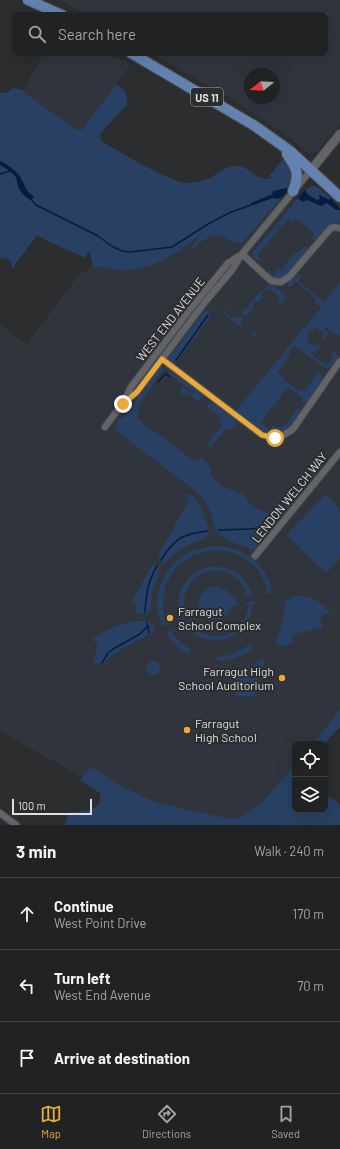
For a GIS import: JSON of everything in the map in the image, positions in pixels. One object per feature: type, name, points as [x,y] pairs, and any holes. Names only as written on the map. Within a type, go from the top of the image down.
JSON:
[{"type":"main road","points":[[28,0],[55,12]]},
{"type":"main road","name":"US 11","points":[[136,56],[255,126],[280,144],[340,197]]},
{"type":"main road","points":[[280,144],[293,162],[297,171],[298,177],[292,192]]},
{"type":"street","points":[[311,170],[340,134]]},
{"type":"street","name":"WEST END AVENUE","points":[[123,404],[137,392],[205,302],[232,270],[242,254],[311,170]]},
{"type":"street","points":[[242,254],[272,281],[281,282],[289,277],[331,228],[340,228]]},
{"type":"street","name":"WEST END AVENUE","points":[[105,428],[123,404],[131,387],[188,312],[228,263],[242,254]]},
{"type":"street","points":[[162,359],[262,435],[275,438],[284,435],[293,429],[340,361]]},
{"type":"street","name":"LENDON WELCH WAY","points":[[255,556],[340,452]]},
{"type":"street","points":[[0,813],[16,825]]},
{"type":"shaded area","points":[[59,0],[340,0],[340,124],[317,151],[313,153],[308,153],[287,136],[231,98],[156,56],[328,56],[328,12],[81,12]]},
{"type":"shaded area","points":[[42,56],[111,56],[131,64],[83,129],[79,130],[74,128],[22,92]]},
{"type":"shaded area","points":[[116,84],[125,91],[127,105],[100,135],[101,141],[171,179],[189,183],[210,178],[233,166],[242,167],[261,178],[273,178],[269,176],[284,158],[294,171],[290,187],[279,196],[277,199],[282,197],[242,243],[234,242],[219,235],[215,235],[205,239],[189,251],[201,234],[178,252],[165,259],[139,269],[122,270],[93,266],[89,250],[85,258],[37,235],[12,269],[12,264],[8,259],[0,259],[0,93],[6,93],[13,88],[24,90],[23,92],[79,130],[83,129]]},
{"type":"shaded area","points":[[0,161],[19,175],[31,195],[34,197],[31,200],[21,192],[15,176],[0,165]]},
{"type":"shaded area","name":"Farragut School Complex","points":[[310,186],[318,187],[340,206],[340,720],[321,741],[292,741],[292,773],[280,787],[235,825],[99,787],[0,731],[0,324],[27,344],[78,276],[93,266],[126,270],[161,261],[192,242],[203,232],[277,200],[296,200]]},
{"type":"shaded area","points":[[313,186],[320,189],[330,198],[330,200],[320,198],[319,200],[311,196],[305,190]]},
{"type":"shaded area","points":[[290,187],[282,197],[277,199],[273,198],[253,205],[251,203],[273,194],[272,192],[274,191]]},
{"type":"shaded area","points":[[305,190],[308,195],[317,200],[320,199],[320,195],[329,200],[330,198],[340,208],[340,210],[336,210],[327,203],[321,206],[307,200],[302,202],[298,198]]},
{"type":"shaded area","points":[[298,198],[302,202],[307,200],[319,205],[327,203],[336,210],[340,210],[340,223],[329,226],[316,240],[311,238],[314,234],[295,218],[292,222],[288,219],[281,227],[277,224]]},
{"type":"shaded area","points":[[276,225],[280,228],[257,256],[262,261],[258,261],[254,258],[252,253]]},
{"type":"shaded area","points":[[305,246],[309,250],[285,278],[275,278],[268,273],[269,270],[271,271],[270,272],[272,275],[274,275],[278,269],[281,271],[296,252],[298,253]]},
{"type":"shaded area","points":[[256,272],[283,293],[285,298],[281,303],[279,303],[278,301],[281,298],[269,288],[267,291],[265,290],[258,302],[255,302],[252,307],[253,309],[242,318],[243,321],[240,324],[252,334],[255,331],[257,332],[256,335],[253,336],[223,313],[223,311],[226,307],[224,312],[233,318],[236,316],[240,318],[244,314],[241,311],[246,309],[260,291],[263,291],[269,284]]},
{"type":"shaded area","points":[[297,274],[300,274],[299,281],[324,303],[340,283],[340,337],[325,327],[324,329],[329,332],[325,339],[322,337],[324,333],[316,327],[313,331],[311,329],[307,335],[309,337],[307,341],[315,346],[317,343],[321,345],[315,353],[310,350],[309,352],[321,362],[328,364],[334,355],[332,353],[333,351],[338,355],[338,357],[328,369],[294,345],[290,350],[290,355],[277,372],[285,379],[284,380],[299,391],[301,390],[304,392],[318,373],[315,369],[320,372],[322,378],[316,390],[306,403],[302,403],[302,397],[288,387],[281,395],[261,423],[269,430],[273,425],[281,427],[298,408],[300,409],[300,412],[287,430],[281,434],[274,434],[268,433],[255,426],[238,412],[237,409],[322,306],[314,304],[317,300],[296,281],[290,287],[288,286],[288,283]]},
{"type":"shaded area","points":[[210,310],[210,317],[178,360],[171,362],[169,357],[205,311]]},
{"type":"shaded area","points":[[161,367],[165,368],[154,381],[154,384],[136,408],[139,411],[137,419],[191,459],[195,461],[202,457],[211,468],[211,475],[221,486],[243,494],[252,506],[267,513],[270,513],[275,505],[278,504],[282,506],[280,512],[316,468],[320,471],[256,549],[252,550],[229,541],[217,532],[208,506],[197,492],[115,430],[119,419],[126,414]]},
{"type":"shaded area","points":[[170,371],[203,396],[198,403],[196,404],[198,401],[187,393],[185,396],[180,393],[182,389],[180,387],[183,387],[192,394],[194,392],[179,382],[169,373]]},
{"type":"shaded area","points":[[210,403],[214,404],[236,421],[237,424],[231,430],[227,428],[210,448],[210,446],[205,447],[222,424],[218,421],[221,417],[208,408],[206,410],[205,409]]},
{"type":"shaded area","points":[[186,494],[191,495],[196,500],[203,512],[209,529],[209,534],[203,539],[188,545],[166,562],[163,562],[158,556],[189,500],[185,497]]},
{"type":"shaded area","points":[[325,495],[333,501],[340,512],[340,556],[335,564],[326,573],[288,536],[289,532]]},
{"type":"shaded area","points":[[216,546],[232,548],[252,558],[263,570],[270,582],[271,592],[265,594],[265,592],[268,591],[258,569],[246,559],[231,552],[214,550],[195,554],[176,567],[165,586],[163,609],[166,623],[171,623],[166,626],[163,625],[157,607],[158,597],[160,587],[169,569],[183,556],[195,550]]},
{"type":"shaded area","points":[[155,565],[159,567],[159,572],[154,585],[149,610],[147,613],[136,614],[137,605],[131,602],[152,566]]},
{"type":"shaded area","points":[[212,566],[226,568],[237,573],[245,581],[252,594],[256,594],[243,596],[247,593],[239,581],[229,574],[218,571],[206,572],[196,577],[188,586],[184,598],[185,613],[190,613],[178,620],[177,619],[181,616],[179,610],[180,593],[185,582],[196,572]]},
{"type":"shaded area","points":[[216,586],[229,592],[232,596],[236,596],[237,605],[232,606],[229,613],[224,617],[213,620],[204,615],[200,616],[196,608],[199,606],[200,598],[203,592]]},
{"type":"shaded area","points":[[295,596],[311,598],[323,605],[330,613],[320,616],[323,627],[292,635],[293,643],[280,647],[275,641],[282,622],[285,602]]},
{"type":"shaded area","points":[[257,601],[257,603],[253,603],[251,613],[242,629],[227,639],[218,641],[208,640],[197,636],[185,624],[181,626],[192,618],[189,622],[198,630],[207,635],[225,635],[240,625],[246,616],[249,605],[244,603]]},
{"type":"shaded area","points":[[148,621],[155,627],[151,634],[118,651],[104,664],[93,662],[98,644],[93,641],[94,638],[108,630],[126,623]]},
{"type":"shaded area","points":[[174,628],[171,632],[180,642],[191,650],[189,654],[172,642],[168,636],[167,632]]},
{"type":"shaded area","points":[[250,644],[253,648],[245,654],[227,660],[217,661],[217,657],[234,653]]},
{"type":"shaded area","points":[[265,660],[254,696],[236,696],[235,690],[230,683],[248,666]]},
{"type":"shaded area","points":[[150,661],[156,661],[160,665],[160,671],[156,675],[150,675],[146,671],[146,665]]},
{"type":"shaded area","points":[[340,709],[340,727],[327,741],[315,741]]},
{"type":"shaded area","points":[[92,767],[121,786],[157,803],[231,819],[245,815],[263,801],[292,768],[292,813],[328,813],[328,796],[340,805],[340,825],[65,825],[68,813],[91,809],[100,802],[100,793],[80,780]]},
{"type":"waterway","points":[[0,174],[10,171]]},
{"type":"waterway","points":[[30,198],[36,205],[98,236],[113,247],[122,251],[130,252],[172,247],[208,224],[231,212],[254,204]]},
{"type":"waterway","points":[[176,360],[208,315]]},
{"type":"waterway","points":[[158,382],[165,374],[170,377]]},
{"type":"waterway","points":[[219,530],[269,528]]},
{"type":"waterway","points":[[161,560],[180,538],[208,531]]},
{"type":"waterway","points":[[145,612],[148,588],[151,577],[157,566]]},
{"type":"waterway","points":[[147,623],[149,633]]},
{"type":"waterway","points":[[102,663],[108,653],[140,634],[148,626]]},
{"type":"place","name":"Farragut School Complex","points":[[170,618]]},
{"type":"place","name":"Farragut High School Auditorium","points":[[282,678]]},
{"type":"place","name":"Farragut High School","points":[[187,730]]},
{"type":"route","points":[[123,404],[137,392],[162,359],[262,435],[275,438]]}]
